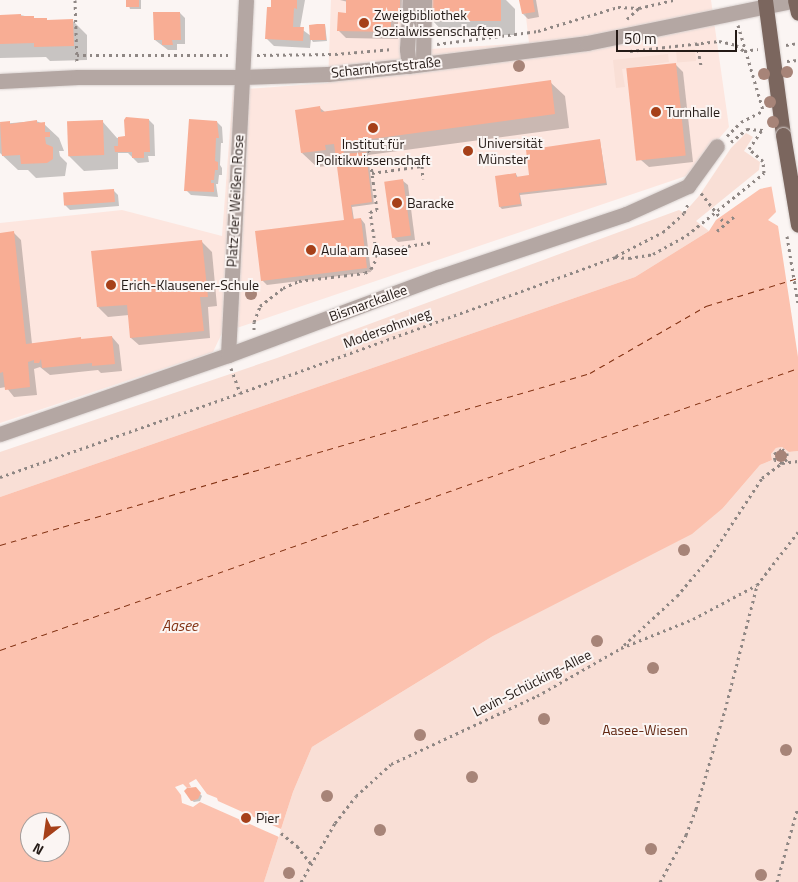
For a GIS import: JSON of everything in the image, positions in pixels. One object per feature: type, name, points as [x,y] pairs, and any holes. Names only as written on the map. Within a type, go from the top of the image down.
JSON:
[{"type":"main road","points":[[796,0],[798,13]]},
{"type":"main road","points":[[766,3],[783,135],[798,225]]},
{"type":"street","name":"Platz der Weißen Rose","points":[[229,361],[246,0]]},
{"type":"street","points":[[410,0],[407,49],[416,65]]},
{"type":"street","points":[[416,65],[422,46],[424,0]]},
{"type":"street","name":"Scharnhorststraße","points":[[0,81],[78,77],[242,77],[328,74],[416,65],[587,43],[766,3],[796,0]]},
{"type":"street","name":"Bismarckallee","points":[[0,434],[229,361],[254,345],[438,277],[626,214],[688,186],[717,146]]},
{"type":"path","points":[[75,0],[77,55],[335,54],[407,49]]},
{"type":"path","points":[[422,46],[538,31],[618,7],[639,8],[672,0]]},
{"type":"path","points":[[628,52],[697,43],[727,42],[744,51],[763,111],[742,122],[717,146]]},
{"type":"path","points":[[697,43],[702,66]]},
{"type":"path","name":"Modersohnweg","points":[[0,477],[240,393],[615,257],[629,258],[653,254],[688,235],[764,173],[763,161],[749,149],[762,130]]},
{"type":"path","points":[[254,345],[254,322],[260,306],[283,288],[299,281],[365,273],[371,269],[377,257],[370,212],[377,210],[369,151]]},
{"type":"path","points":[[372,173],[422,166],[424,179]]},
{"type":"path","points":[[698,189],[725,224]]},
{"type":"path","points":[[717,231],[735,216]]},
{"type":"path","points":[[376,251],[433,242]]},
{"type":"path","points":[[229,361],[240,393]]},
{"type":"path","points":[[621,648],[677,596],[710,557],[762,478],[782,463],[787,459],[787,453],[782,449],[774,454],[776,460],[782,463],[798,460]]},
{"type":"path","name":"Levin-Schücking-Allee","points":[[301,882],[335,823],[356,796],[390,764],[538,696],[621,648],[693,618],[757,585],[798,532]]},
{"type":"path","points":[[660,882],[686,835],[696,809],[725,710],[757,585]]},
{"type":"path","points":[[777,882],[798,807]]},
{"type":"path","points":[[281,833],[297,846],[311,864]]},
{"type":"shaded area","name":"Universität Münster","points":[[331,0],[428,0],[430,49],[529,43],[524,0],[711,0],[729,127],[686,176],[222,333],[213,352],[0,423],[0,223],[122,210],[222,236],[233,90],[328,83]]},
{"type":"green space","points":[[695,49],[696,61],[677,63],[676,51]]},
{"type":"green space","points":[[668,54],[669,62],[622,69],[625,87],[616,88],[613,60]]},
{"type":"green space","points":[[746,133],[753,137],[744,151],[760,162],[759,170],[696,221],[709,231],[635,277],[0,497],[0,452],[277,358],[679,210],[684,213],[699,196],[731,148]]},
{"type":"green space","name":"Aasee-Wiesen","points":[[782,447],[789,452],[798,451],[798,882],[264,882],[293,792],[312,747],[493,636],[723,508],[760,465],[772,460],[771,454],[776,448]]},
{"type":"water","name":"Aasee","points":[[798,181],[798,451],[789,452],[782,447],[776,448],[771,454],[772,460],[760,465],[723,508],[692,534],[493,636],[312,747],[293,792],[264,882],[0,882],[0,497],[635,277],[709,231],[716,220],[760,189]]},
{"type":"pier","points":[[798,178],[798,357],[778,226],[768,220],[776,212],[771,184]]},
{"type":"pier","name":"Pier","points":[[196,779],[207,794],[217,798],[218,801],[281,829],[279,837],[200,802],[193,807],[182,803],[181,795],[175,787],[183,784],[187,788],[191,787],[189,783]]},
{"type":"building","points":[[126,0],[139,0],[139,7],[126,7]]},
{"type":"building","points":[[271,0],[297,0],[297,9],[294,8],[293,27],[304,27],[303,41],[265,39],[267,7],[271,7]]},
{"type":"building","name":"Zweigbibliothek Sozialwissenschaften","points":[[346,0],[400,0],[400,15],[391,15],[391,32],[337,31],[338,12],[346,13]]},
{"type":"building","points":[[431,0],[501,0],[501,21],[431,21]]},
{"type":"building","points":[[519,0],[533,0],[535,12],[522,14]]},
{"type":"building","points":[[153,12],[180,12],[181,40],[172,40],[173,45],[162,45],[162,40],[154,40]]},
{"type":"building","points":[[21,14],[21,16],[34,16],[34,18],[47,18],[47,20],[73,19],[74,46],[34,47],[34,43],[0,44],[0,15]]},
{"type":"building","points":[[325,24],[326,40],[310,40],[309,25]]},
{"type":"building","name":"Turnhalle","points":[[676,63],[686,155],[636,161],[626,68]]},
{"type":"building","points":[[551,80],[555,114],[342,143],[344,154],[366,152],[372,202],[351,205],[353,219],[361,218],[367,268],[261,281],[255,231],[344,220],[334,144],[325,145],[326,150],[301,153],[295,110],[320,106],[321,112]]},
{"type":"building","points":[[126,117],[149,119],[150,152],[144,152],[144,158],[132,158],[132,152],[115,152],[114,146],[118,146],[118,137],[125,136],[124,120]]},
{"type":"building","points":[[189,119],[217,121],[219,138],[216,138],[215,161],[218,162],[218,170],[215,170],[214,180],[211,180],[211,183],[214,183],[214,192],[184,191]]},
{"type":"building","points":[[37,120],[37,123],[45,122],[45,132],[50,132],[50,137],[45,137],[46,144],[53,147],[53,159],[47,163],[21,164],[20,155],[2,156],[0,122],[10,121],[10,124]]},
{"type":"building","points":[[103,120],[104,155],[68,156],[67,121]]},
{"type":"building","points":[[600,139],[606,183],[519,193],[521,204],[499,207],[495,176],[516,173],[516,177],[529,175],[526,150]]},
{"type":"building","name":"Baracke","points":[[403,179],[411,235],[392,238],[384,182]]},
{"type":"building","points":[[114,189],[115,202],[64,206],[63,193]]},
{"type":"building","points":[[14,231],[26,344],[81,337],[81,339],[112,336],[115,364],[92,366],[92,363],[42,368],[41,359],[39,363],[34,363],[34,360],[28,362],[30,387],[5,390],[3,372],[0,373],[0,233]]},
{"type":"building","points":[[202,240],[208,297],[200,297],[204,331],[130,338],[127,305],[97,307],[91,251]]},
{"type":"building","points":[[196,787],[201,793],[198,799],[191,801],[184,791],[187,788]]},
{"type":"ferry route","points":[[0,545],[590,373],[706,306],[798,278]]},
{"type":"ferry route","points":[[0,650],[798,368]]},
{"type":"place","name":"Zweigbibliothek Sozialwissenschaften","points":[[364,23]]},
{"type":"place","name":"Turnhalle","points":[[656,112]]},
{"type":"place","name":"Institut für Politikwissenschaft","points":[[373,128]]},
{"type":"place","name":"Universität Münster","points":[[468,151]]},
{"type":"place","name":"Baracke","points":[[397,203]]},
{"type":"place","name":"Aula am Aasee","points":[[311,250]]},
{"type":"place","name":"Erich-Klausener-Schule","points":[[111,285]]},
{"type":"place","name":"Pier","points":[[246,818]]}]
